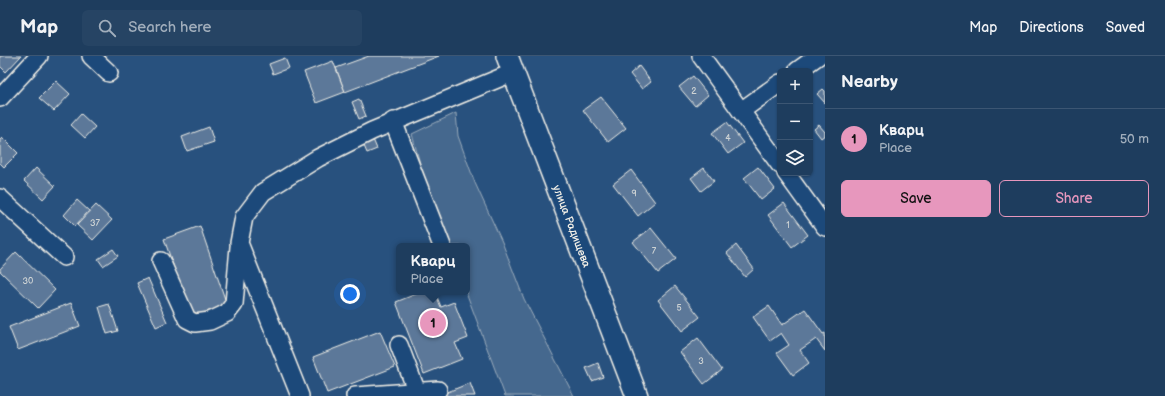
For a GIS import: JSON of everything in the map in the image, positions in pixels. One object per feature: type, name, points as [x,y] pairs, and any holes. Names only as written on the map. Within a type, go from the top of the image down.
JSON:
[{"type":"main road","name":"улица Радищева","points":[[510,64],[637,396]]},
{"type":"street","points":[[0,98],[39,56]]},
{"type":"street","points":[[91,56],[109,73]]},
{"type":"street","points":[[701,56],[777,161]]},
{"type":"street","points":[[801,68],[818,56]]},
{"type":"street","points":[[161,261],[187,319],[195,323],[210,321],[227,313],[234,304],[239,243],[244,217],[263,192],[318,158],[510,64]]},
{"type":"street","points":[[741,111],[777,85]]},
{"type":"street","points":[[393,121],[441,243]]},
{"type":"street","points":[[788,176],[825,227]]},
{"type":"street","points":[[0,198],[64,256]]},
{"type":"street","points":[[239,243],[300,396]]},
{"type":"street","points":[[399,345],[417,392]]},
{"type":"street","points":[[355,396],[438,390]]},
{"type":"shaded area","points":[[456,113],[458,136],[475,183],[502,242],[524,299],[574,396],[505,396],[467,295],[470,295],[470,243],[447,243],[431,204],[412,134]]},
{"type":"building","points":[[0,56],[21,56],[6,72],[0,66]]},
{"type":"building","points":[[369,56],[439,56],[345,92],[336,68]]},
{"type":"building","points":[[285,58],[289,68],[273,74],[269,64]]},
{"type":"building","points":[[333,61],[345,92],[316,103],[304,72]]},
{"type":"building","points":[[639,66],[651,82],[642,89],[630,74]]},
{"type":"building","points":[[693,76],[708,95],[695,106],[679,87]]},
{"type":"building","points":[[56,81],[70,94],[54,111],[39,98]]},
{"type":"building","points":[[823,89],[825,91],[825,103],[817,94]]},
{"type":"building","points":[[601,97],[626,128],[608,142],[583,110]]},
{"type":"building","points":[[359,99],[366,116],[359,119],[352,102]]},
{"type":"building","points":[[81,114],[95,127],[85,138],[71,125]]},
{"type":"building","points":[[727,122],[743,143],[728,154],[712,133]]},
{"type":"building","points":[[819,125],[825,132],[825,135],[821,138],[814,129]]},
{"type":"building","points":[[209,127],[214,142],[187,151],[182,137]]},
{"type":"building","points":[[2,137],[18,153],[4,167],[0,163],[0,139]]},
{"type":"building","points":[[372,137],[377,149],[367,153],[362,141]]},
{"type":"building","points":[[758,167],[775,189],[761,200],[744,178]]},
{"type":"building","points":[[36,168],[55,186],[43,199],[24,181]]},
{"type":"building","points":[[704,168],[714,181],[701,191],[691,178]]},
{"type":"building","points":[[631,170],[655,202],[638,216],[613,184]]},
{"type":"building","points":[[77,200],[89,211],[75,226],[64,215]]},
{"type":"building","points":[[784,203],[808,235],[792,247],[768,215]]},
{"type":"building","points":[[96,205],[112,220],[93,240],[77,225]]},
{"type":"building","points":[[200,226],[227,305],[191,317],[164,239]]},
{"type":"building","points":[[651,228],[676,259],[658,273],[633,242]]},
{"type":"building","points":[[736,245],[754,269],[745,277],[727,253]]},
{"type":"building","points":[[113,249],[118,256],[103,266],[98,259]]},
{"type":"building","points":[[16,252],[55,290],[38,308],[0,271],[0,269]]},
{"type":"building","points":[[148,278],[167,322],[156,327],[137,283]]},
{"type":"building","points":[[675,286],[700,317],[682,331],[658,300]]},
{"type":"building","points":[[414,295],[436,295],[441,307],[454,302],[468,338],[455,343],[462,359],[424,374],[396,302]]},
{"type":"building","points":[[71,303],[80,326],[18,350],[9,327]]},
{"type":"building","points":[[109,304],[118,331],[107,334],[99,307]]},
{"type":"building","points":[[769,306],[782,325],[805,309],[823,334],[825,333],[825,351],[816,339],[800,350],[809,363],[793,375],[777,353],[789,345],[781,333],[770,341],[753,317]]},
{"type":"building","points":[[380,331],[395,367],[327,393],[313,357]]},
{"type":"building","points":[[698,338],[722,370],[704,384],[680,352]]},
{"type":"building","points":[[598,363],[603,377],[592,381],[586,368]]},
{"type":"building","points":[[470,383],[475,396],[440,396],[440,395]]},
{"type":"place","name":"Кварц","points":[[433,323]]}]
